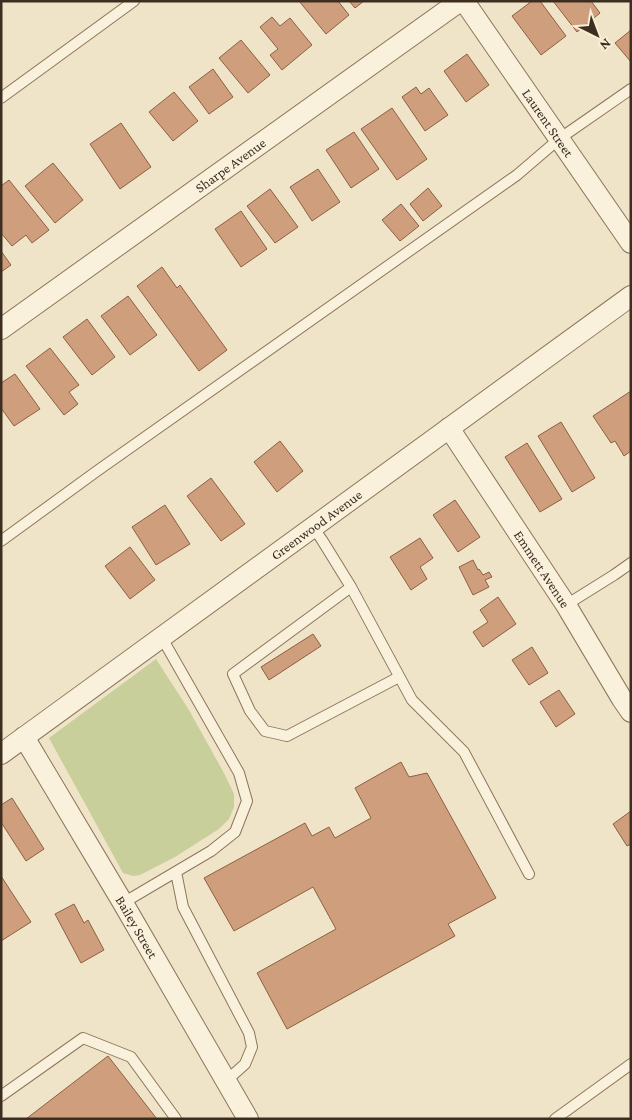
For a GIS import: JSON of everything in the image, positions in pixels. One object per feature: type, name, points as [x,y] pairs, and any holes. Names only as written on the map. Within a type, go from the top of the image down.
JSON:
[{"type":"street","name":"Sharpe Avenue","points":[[1,329],[460,1]]},
{"type":"street","name":"Laurent Street","points":[[464,1],[631,243]]},
{"type":"street","name":"Greenwood Avenue","points":[[1,754],[631,296]]},
{"type":"street","name":"Emmett Avenue","points":[[449,428],[566,606],[631,712]]},
{"type":"street","name":"Bailey Street","points":[[24,737],[248,1119]]},
{"type":"lane","points":[[1,98],[134,1]]},
{"type":"lane","points":[[1,541],[98,470],[517,175],[559,139],[631,89]]},
{"type":"lane","points":[[313,527],[350,587],[412,700],[464,752],[529,874]]},
{"type":"lane","points":[[566,606],[631,563]]},
{"type":"lane","points":[[350,587],[233,674],[250,711],[265,731],[287,736],[399,677]]},
{"type":"lane","points":[[123,903],[211,851],[234,832],[247,801],[239,773],[162,638]]},
{"type":"lane","points":[[176,872],[183,907],[249,1033],[252,1047],[245,1064],[226,1081]]},
{"type":"lane","points":[[1,1096],[83,1038],[131,1057],[176,1119]]},
{"type":"lane","points":[[554,1119],[631,1064]]},
{"type":"green space","points":[[156,659],[189,710],[225,775],[234,794],[234,807],[229,819],[219,829],[175,857],[140,875],[133,876],[123,873],[49,738]]},
{"type":"building","points":[[299,1],[338,1],[349,15],[326,34]]},
{"type":"building","points":[[349,1],[364,1],[355,8]]},
{"type":"building","points":[[532,1],[540,1],[566,36],[541,55],[512,16]]},
{"type":"building","points":[[553,1],[591,1],[600,13],[577,32]]},
{"type":"building","points":[[272,17],[280,26],[290,18],[312,45],[282,70],[270,55],[278,49],[260,27]]},
{"type":"building","points":[[631,30],[631,62],[615,43]]},
{"type":"building","points":[[241,40],[270,75],[248,93],[219,58]]},
{"type":"building","points":[[467,54],[489,85],[466,102],[444,71]]},
{"type":"building","points":[[213,69],[233,97],[209,114],[189,87]]},
{"type":"building","points":[[416,87],[421,94],[429,88],[448,115],[425,131],[402,97]]},
{"type":"building","points":[[174,92],[198,121],[173,141],[149,112]]},
{"type":"building","points":[[392,108],[427,159],[397,180],[361,129]]},
{"type":"building","points":[[121,123],[151,167],[120,189],[90,144]]},
{"type":"building","points":[[354,132],[379,169],[351,188],[326,150]]},
{"type":"building","points":[[53,163],[83,200],[55,223],[25,186]]},
{"type":"building","points":[[318,169],[340,202],[312,221],[290,187]]},
{"type":"building","points":[[9,180],[49,230],[32,243],[26,235],[12,246],[1,233],[1,186]]},
{"type":"building","points":[[428,188],[442,206],[423,221],[410,204]]},
{"type":"building","points":[[270,189],[298,227],[275,243],[247,206]]},
{"type":"building","points":[[401,204],[419,226],[400,241],[382,220]]},
{"type":"building","points":[[241,211],[267,249],[241,267],[215,229]]},
{"type":"building","points":[[1,251],[11,265],[1,272]]},
{"type":"building","points":[[162,267],[177,288],[180,285],[227,350],[199,371],[137,286]]},
{"type":"building","points":[[128,296],[157,335],[130,355],[101,316]]},
{"type":"building","points":[[87,319],[115,357],[92,375],[63,337]]},
{"type":"building","points":[[50,348],[79,385],[69,392],[78,404],[64,415],[26,366]]},
{"type":"building","points":[[15,374],[40,409],[14,426],[1,408],[1,383]]},
{"type":"building","points":[[631,391],[631,451],[624,456],[615,441],[611,443],[593,416]]},
{"type":"building","points":[[561,422],[595,478],[572,492],[538,436]]},
{"type":"building","points":[[280,441],[303,471],[277,492],[254,462]]},
{"type":"building","points":[[527,443],[562,499],[540,512],[505,457]]},
{"type":"building","points":[[211,478],[245,524],[221,541],[187,496]]},
{"type":"building","points":[[455,500],[480,537],[458,552],[433,515]]},
{"type":"building","points":[[165,505],[190,544],[156,565],[132,527]]},
{"type":"building","points":[[420,538],[433,558],[420,567],[427,579],[411,590],[390,557]]},
{"type":"building","points":[[130,547],[155,580],[130,599],[105,566]]},
{"type":"building","points":[[473,560],[483,575],[489,572],[492,577],[485,580],[489,587],[473,595],[459,567]]},
{"type":"building","points":[[498,597],[516,624],[483,647],[473,632],[488,622],[480,610]]},
{"type":"building","points":[[313,634],[321,646],[269,680],[261,667]]},
{"type":"building","points":[[532,647],[548,673],[529,685],[512,660]]},
{"type":"building","points":[[559,690],[575,714],[556,727],[540,702]]},
{"type":"building","points":[[401,762],[409,777],[427,773],[496,898],[448,924],[455,936],[287,1029],[257,973],[336,929],[313,887],[234,931],[204,878],[305,823],[312,836],[329,827],[335,838],[371,818],[355,788]]},
{"type":"building","points":[[12,798],[44,849],[26,861],[1,822],[1,805]]},
{"type":"building","points":[[631,811],[631,844],[627,846],[613,824]]},
{"type":"building","points":[[1,876],[31,922],[1,941]]},
{"type":"building","points":[[74,904],[84,923],[88,920],[104,950],[81,963],[55,914]]},
{"type":"building","points":[[108,1056],[157,1119],[26,1119]]}]
